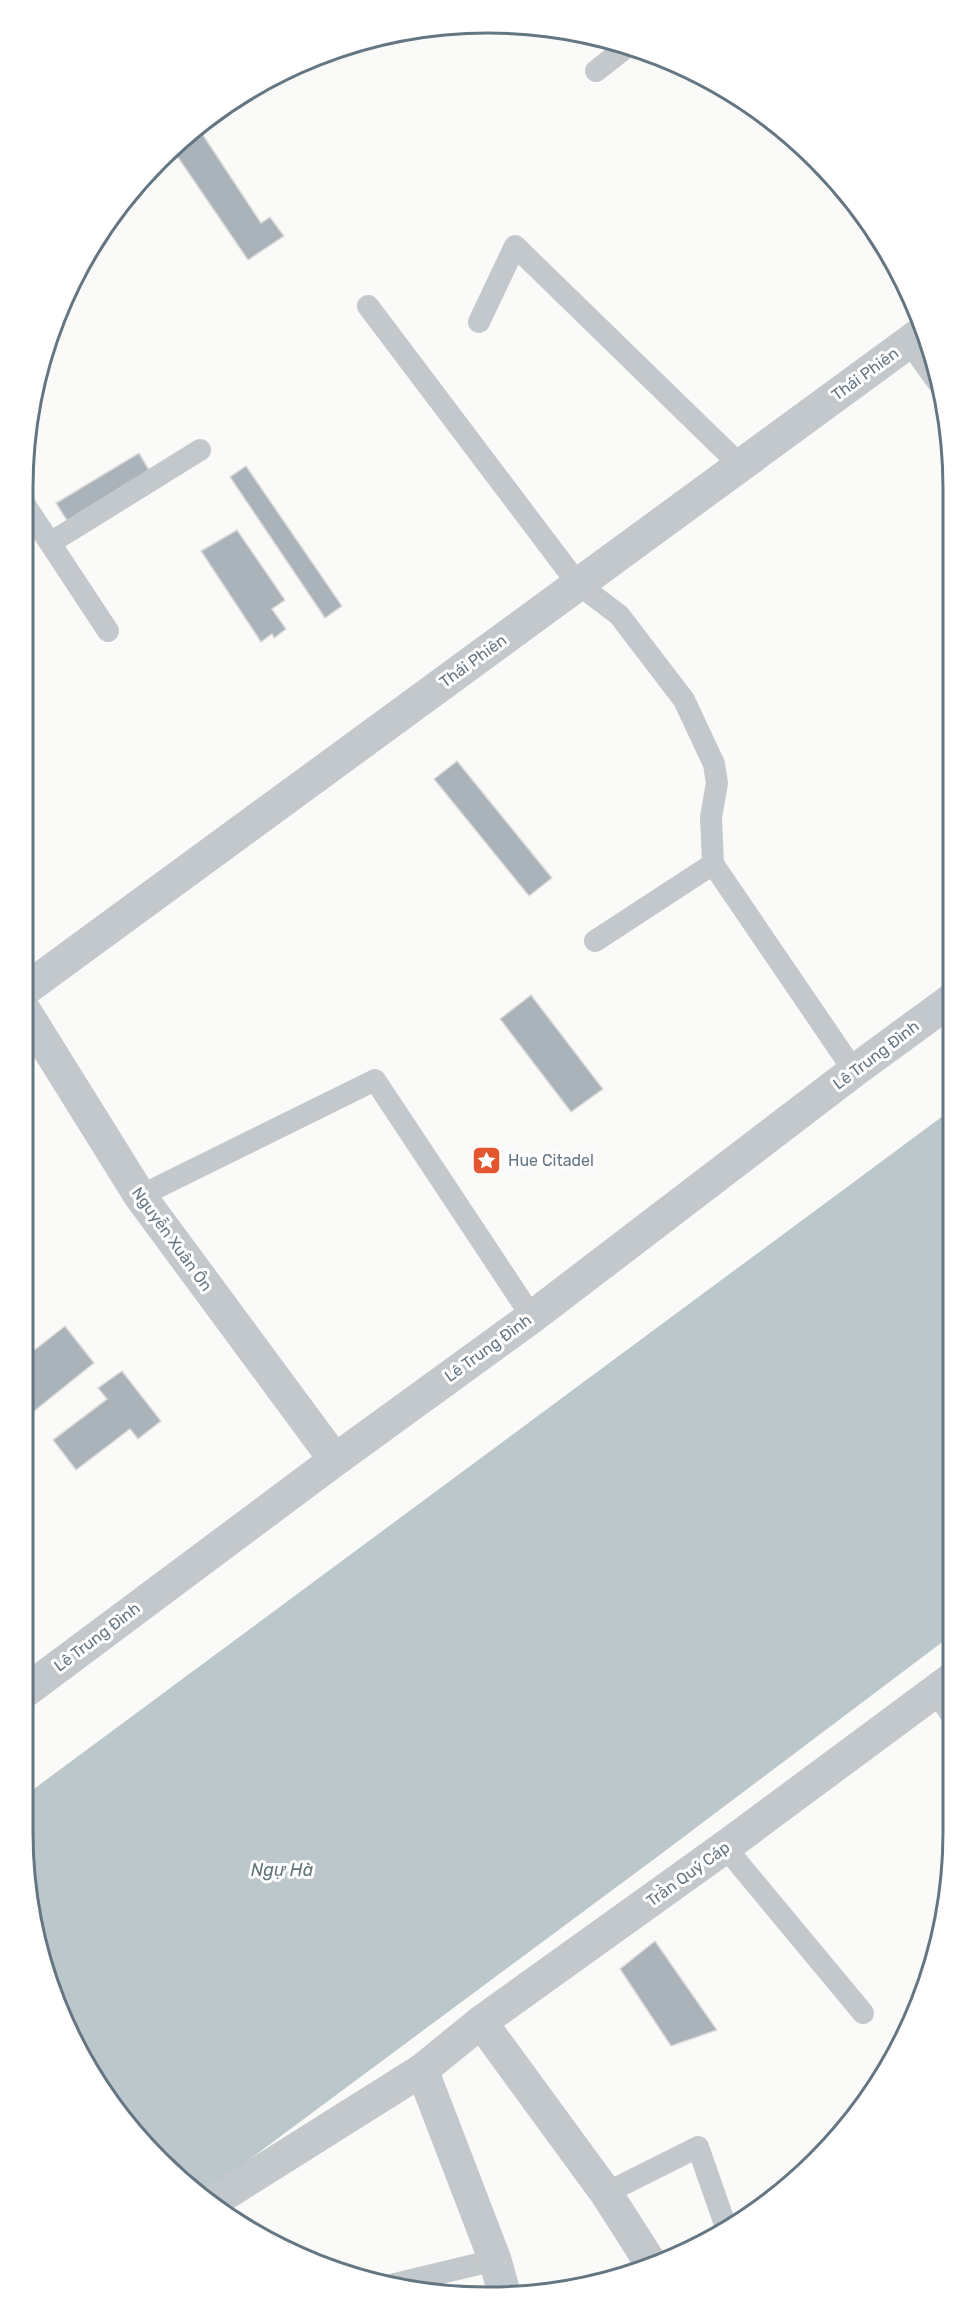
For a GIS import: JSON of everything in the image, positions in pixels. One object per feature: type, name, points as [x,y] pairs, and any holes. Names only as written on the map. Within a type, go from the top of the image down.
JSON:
[{"type":"street","name":"Thái Phiên","points":[[33,983],[916,337]]},
{"type":"street","name":"Lê Trung Đình","points":[[33,1685],[532,1317],[943,1006]]},
{"type":"street","name":"Nguyễn Xuân Ôn","points":[[33,1026],[140,1196],[335,1460]]},
{"type":"street","name":"Trần Quý Cáp","points":[[218,2198],[422,2070],[481,2022],[725,1847],[943,1698]]},
{"type":"street","points":[[481,2022],[606,2193],[647,2258]]},
{"type":"street","points":[[422,2070],[495,2260],[502,2287]]},
{"type":"lane","points":[[596,71],[619,53]]},
{"type":"lane","points":[[479,322],[515,246],[741,465]]},
{"type":"lane","points":[[368,306],[578,584],[619,615],[684,700],[714,764],[717,783],[711,817],[713,864],[854,1071]]},
{"type":"lane","points":[[50,543],[200,450]]},
{"type":"lane","points":[[33,518],[108,631]]},
{"type":"lane","points":[[595,942],[713,864]]},
{"type":"lane","points":[[140,1196],[375,1080],[532,1317]]},
{"type":"lane","points":[[725,1847],[863,2013]]},
{"type":"lane","points":[[606,2193],[698,2147],[724,2221]]},
{"type":"lane","points":[[411,2280],[495,2260]]},
{"type":"water","name":"Ngự Hà","points":[[943,1116],[943,1642],[208,2190],[166,2154],[127,2109],[94,2060],[68,2006],[49,1950],[37,1891],[34,1862],[33,1790]]},
{"type":"building","points":[[203,135],[261,223],[270,217],[284,236],[248,260],[177,156]]},
{"type":"building","points":[[139,453],[159,487],[77,537],[56,503]]},
{"type":"building","points":[[246,466],[342,606],[325,618],[230,477]]},
{"type":"building","points":[[237,530],[285,600],[272,609],[286,629],[274,638],[272,634],[261,642],[201,551]]},
{"type":"building","points":[[457,761],[552,878],[529,896],[434,779]]},
{"type":"building","points":[[531,995],[603,1089],[571,1112],[500,1019]]},
{"type":"building","points":[[65,1326],[94,1363],[33,1412],[33,1351]]},
{"type":"building","points":[[122,1371],[161,1421],[138,1439],[130,1429],[76,1470],[53,1440],[107,1399],[98,1388]]},
{"type":"building","points":[[655,1941],[717,2030],[671,2046],[620,1969]]},
{"type":"place","name":"Hue Citadel","points":[[487,1160]]}]
